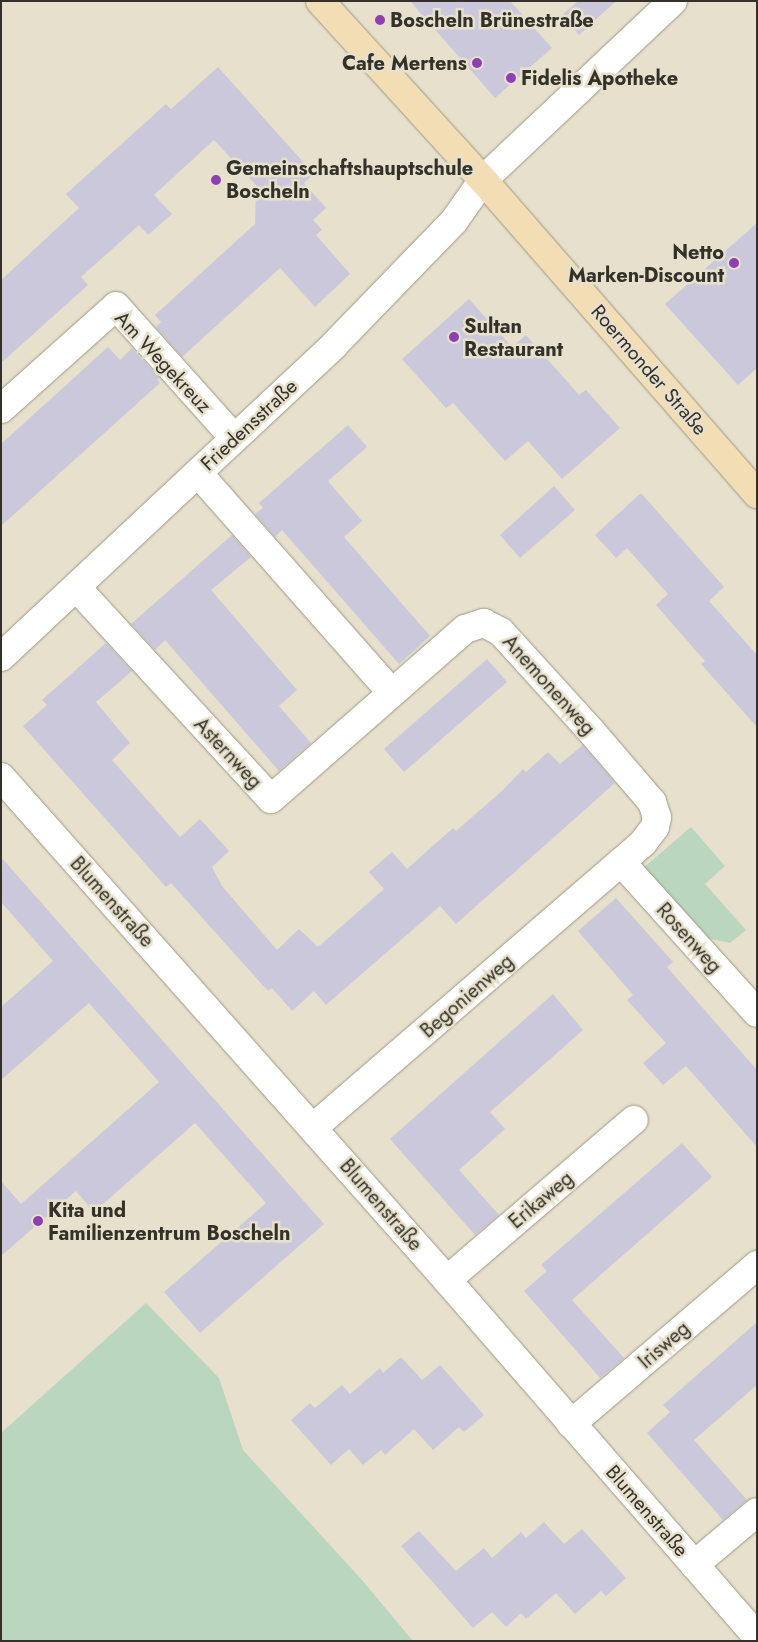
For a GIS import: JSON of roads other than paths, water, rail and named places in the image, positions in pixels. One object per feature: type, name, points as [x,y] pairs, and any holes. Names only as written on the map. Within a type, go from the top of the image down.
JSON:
[{"type":"main road","name":"Roermonder Straße","points":[[320,1],[483,180],[757,494]]},
{"type":"street","name":"Friedensstraße","points":[[1,657],[334,345],[454,221],[483,180],[673,1]]},
{"type":"street","name":"Am Wegekreuz","points":[[1,409],[116,306],[234,438]]},
{"type":"street","points":[[198,473],[392,693]]},
{"type":"street","name":"Asternweg","points":[[76,587],[271,799],[392,693]]},
{"type":"street","name":"Anemonenweg","points":[[392,693],[465,629],[484,623],[501,632],[652,802],[657,816],[655,827],[643,843],[621,862]]},
{"type":"street","name":"Blumenstraße","points":[[1,777],[447,1280],[757,1636]]},
{"type":"street","name":"Rosenweg","points":[[621,862],[757,1013]]},
{"type":"street","name":"Begonienweg","points":[[313,1128],[621,862]]},
{"type":"street","name":"Erikaweg","points":[[447,1280],[634,1120]]},
{"type":"street","name":"Irisweg","points":[[571,1424],[757,1265]]},
{"type":"street","points":[[694,1565],[757,1512]]},
{"type":"place","name":"Boscheln Brünestraße","points":[[380,20]]},
{"type":"place","name":"Cafe Mertens","points":[[477,63]]},
{"type":"place","name":"Fidelis Apotheke","points":[[511,78]]},
{"type":"place","name":"Gemeinschaftshauptschule Boscheln","points":[[216,180]]},
{"type":"place","name":"Netto Marken-Discount","points":[[734,263]]},
{"type":"place","name":"Sultan Restaurant","points":[[454,337]]},
{"type":"place","name":"Kita und Familienzentrum Boscheln","points":[[38,1221]]}]
